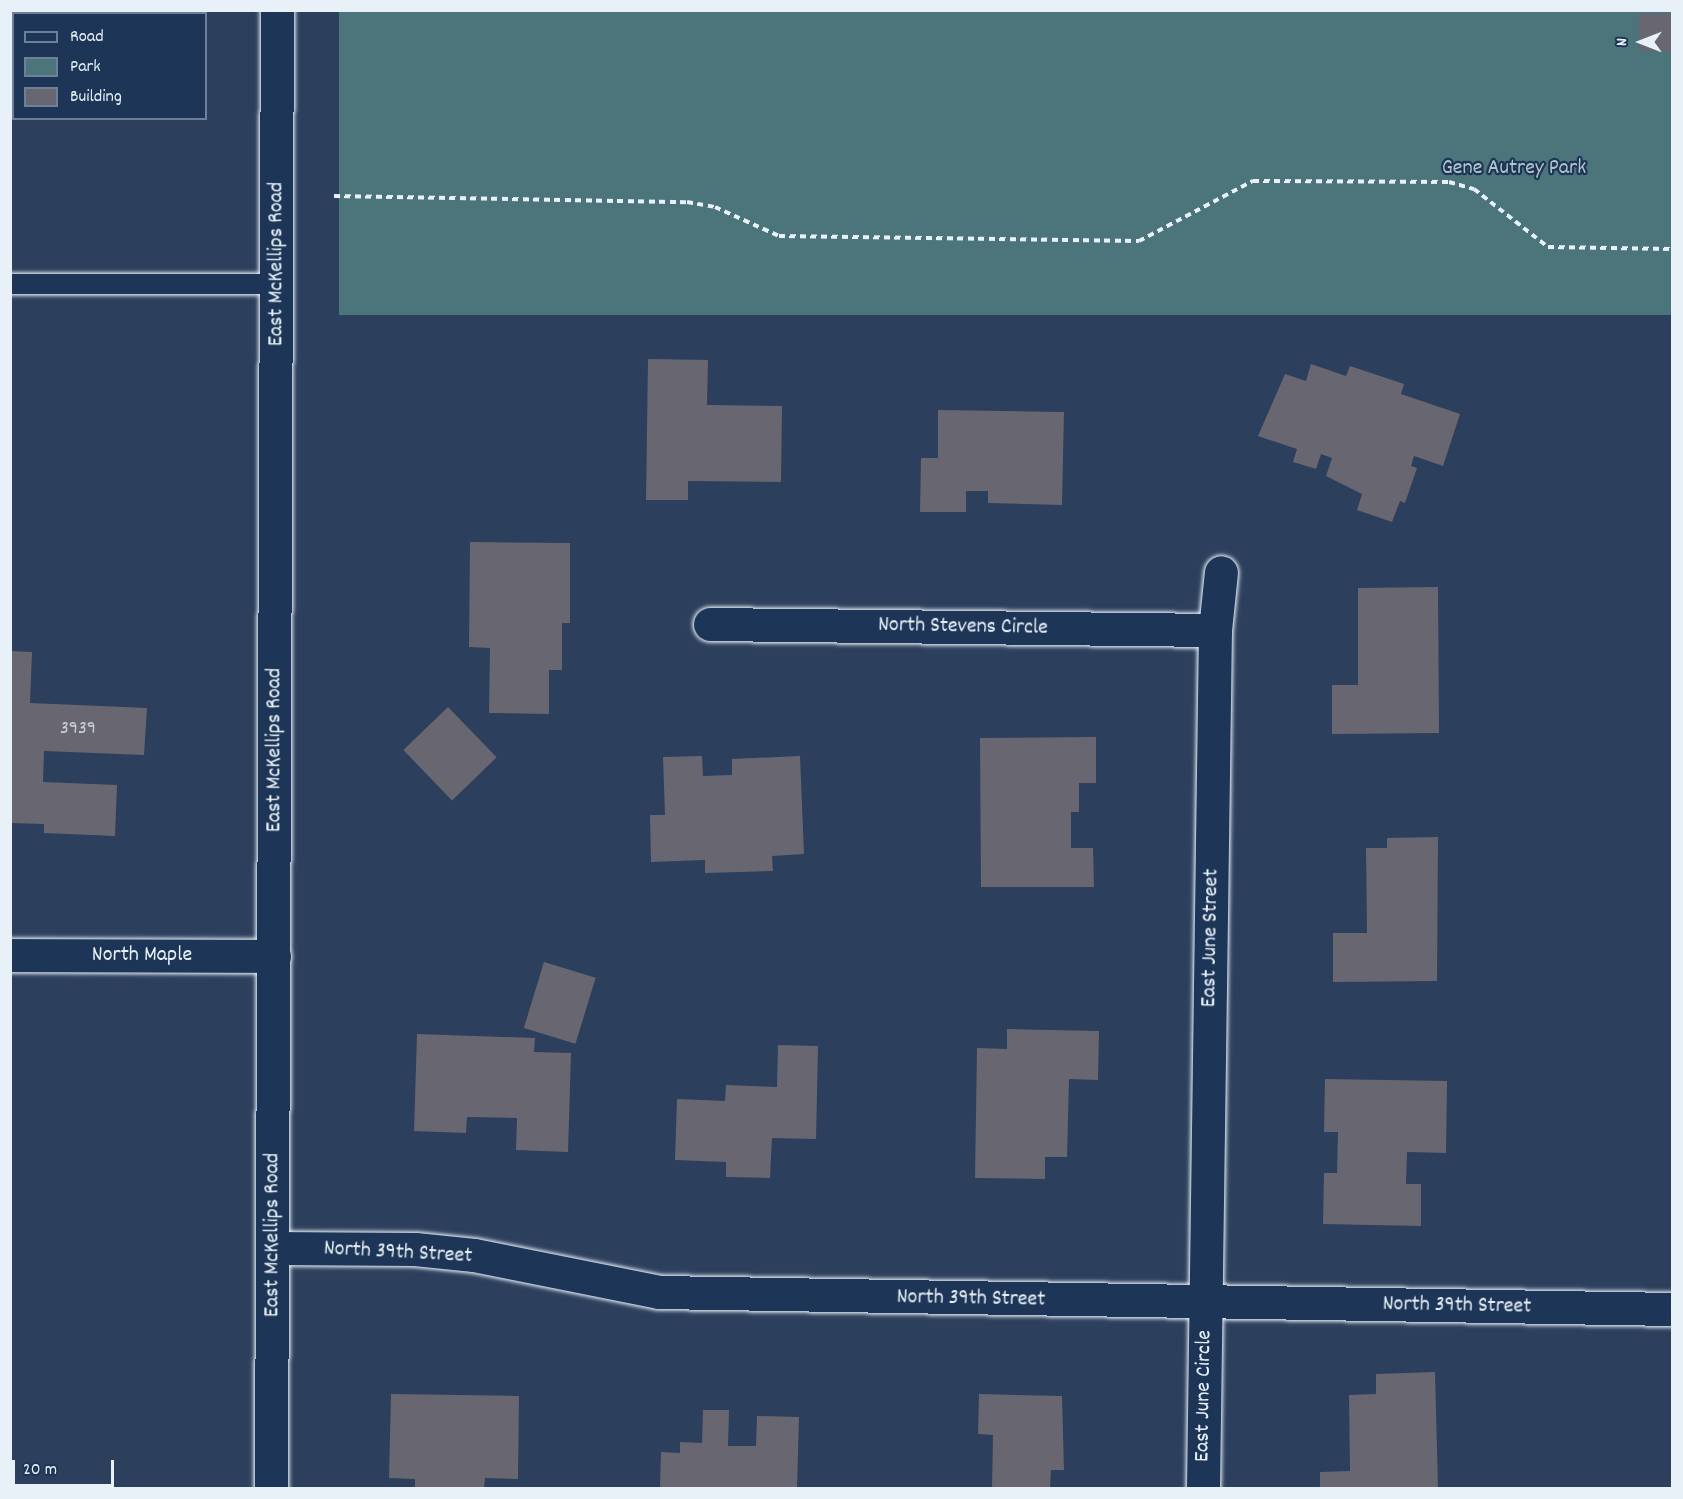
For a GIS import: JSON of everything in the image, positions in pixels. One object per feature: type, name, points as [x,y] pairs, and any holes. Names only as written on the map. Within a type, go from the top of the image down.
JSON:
[{"type":"street","name":"East McKellips Road","points":[[271,1488],[277,10]]},
{"type":"street","name":"East June Street","points":[[1205,1304],[1215,630],[1221,572]]},
{"type":"street","name":"North Stevens Circle","points":[[710,624],[1215,630]]},
{"type":"street","name":"North Maple","points":[[10,955],[274,956]]},
{"type":"street","name":"North 39th Street","points":[[273,1248],[416,1249],[474,1255],[659,1292],[1205,1304],[1672,1309]]},
{"type":"street","name":"East June Circle","points":[[1203,1488],[1205,1304]]},
{"type":"lane","points":[[10,284],[277,284]]},
{"type":"path","points":[[334,196],[687,202],[715,207],[779,236],[1140,241],[1253,181],[1449,182],[1474,189],[1548,247],[1672,249]]},
{"type":"green space","name":"Gene Autrey Park","points":[[339,11],[1672,11],[1672,315],[339,315]]},
{"type":"building","points":[[1639,14],[1672,14],[1672,51],[1639,51]]},
{"type":"building","points":[[648,359],[708,360],[707,405],[782,406],[781,482],[688,481],[688,500],[646,500]]},
{"type":"building","points":[[1311,364],[1346,376],[1350,366],[1404,384],[1401,394],[1460,414],[1443,466],[1414,456],[1411,466],[1417,468],[1405,503],[1400,501],[1392,522],[1357,510],[1362,494],[1326,476],[1332,458],[1321,454],[1316,469],[1293,462],[1297,449],[1258,436],[1285,374],[1306,381]]},
{"type":"building","points":[[938,410],[1064,412],[1062,505],[988,503],[988,491],[966,491],[966,512],[920,512],[921,458],[938,458]]},
{"type":"building","points":[[470,542],[570,543],[570,623],[562,623],[562,670],[549,670],[549,714],[489,713],[490,648],[469,647]]},
{"type":"building","points":[[1438,587],[1439,733],[1332,734],[1332,685],[1358,685],[1358,588]]},
{"type":"building","points":[[10,651],[32,652],[30,703],[147,708],[144,755],[44,751],[43,782],[117,785],[115,836],[44,833],[44,824],[10,823]]},
{"type":"building","points":[[448,707],[497,757],[452,800],[403,750]]},
{"type":"building","points":[[1096,737],[1096,783],[1079,783],[1079,812],[1071,812],[1071,848],[1093,848],[1094,887],[981,887],[980,738]]},
{"type":"building","points":[[702,756],[703,776],[732,775],[732,759],[800,756],[804,854],[772,856],[773,871],[705,873],[705,860],[651,862],[650,815],[665,815],[663,757]]},
{"type":"building","points":[[1438,837],[1437,981],[1333,982],[1333,933],[1367,933],[1366,848],[1387,848],[1387,838]]},
{"type":"building","points":[[544,962],[596,978],[575,1044],[524,1028]]},
{"type":"building","points":[[1007,1029],[1099,1031],[1098,1080],[1069,1079],[1067,1157],[1045,1157],[1045,1179],[975,1178],[977,1048],[1007,1049]]},
{"type":"building","points":[[417,1034],[535,1038],[534,1052],[571,1053],[568,1152],[516,1150],[517,1118],[467,1117],[466,1133],[414,1131]]},
{"type":"building","points":[[778,1045],[818,1046],[816,1139],[772,1138],[770,1178],[726,1177],[726,1162],[675,1160],[677,1099],[725,1101],[726,1085],[777,1087]]},
{"type":"building","points":[[1325,1079],[1447,1081],[1446,1153],[1407,1152],[1406,1184],[1421,1184],[1421,1226],[1323,1224],[1324,1173],[1337,1173],[1338,1132],[1324,1132]]},
{"type":"building","points":[[1435,1372],[1438,1488],[1320,1488],[1320,1472],[1350,1471],[1349,1395],[1376,1394],[1376,1374]]},
{"type":"building","points":[[391,1394],[519,1396],[518,1479],[485,1478],[484,1488],[415,1488],[415,1479],[389,1478]]},
{"type":"building","points":[[979,1394],[1062,1396],[1064,1470],[1051,1470],[1050,1488],[992,1488],[993,1435],[978,1434]]},
{"type":"building","points":[[703,1410],[729,1410],[728,1446],[756,1446],[757,1416],[799,1417],[797,1488],[660,1488],[661,1452],[680,1453],[680,1442],[702,1443]]}]
